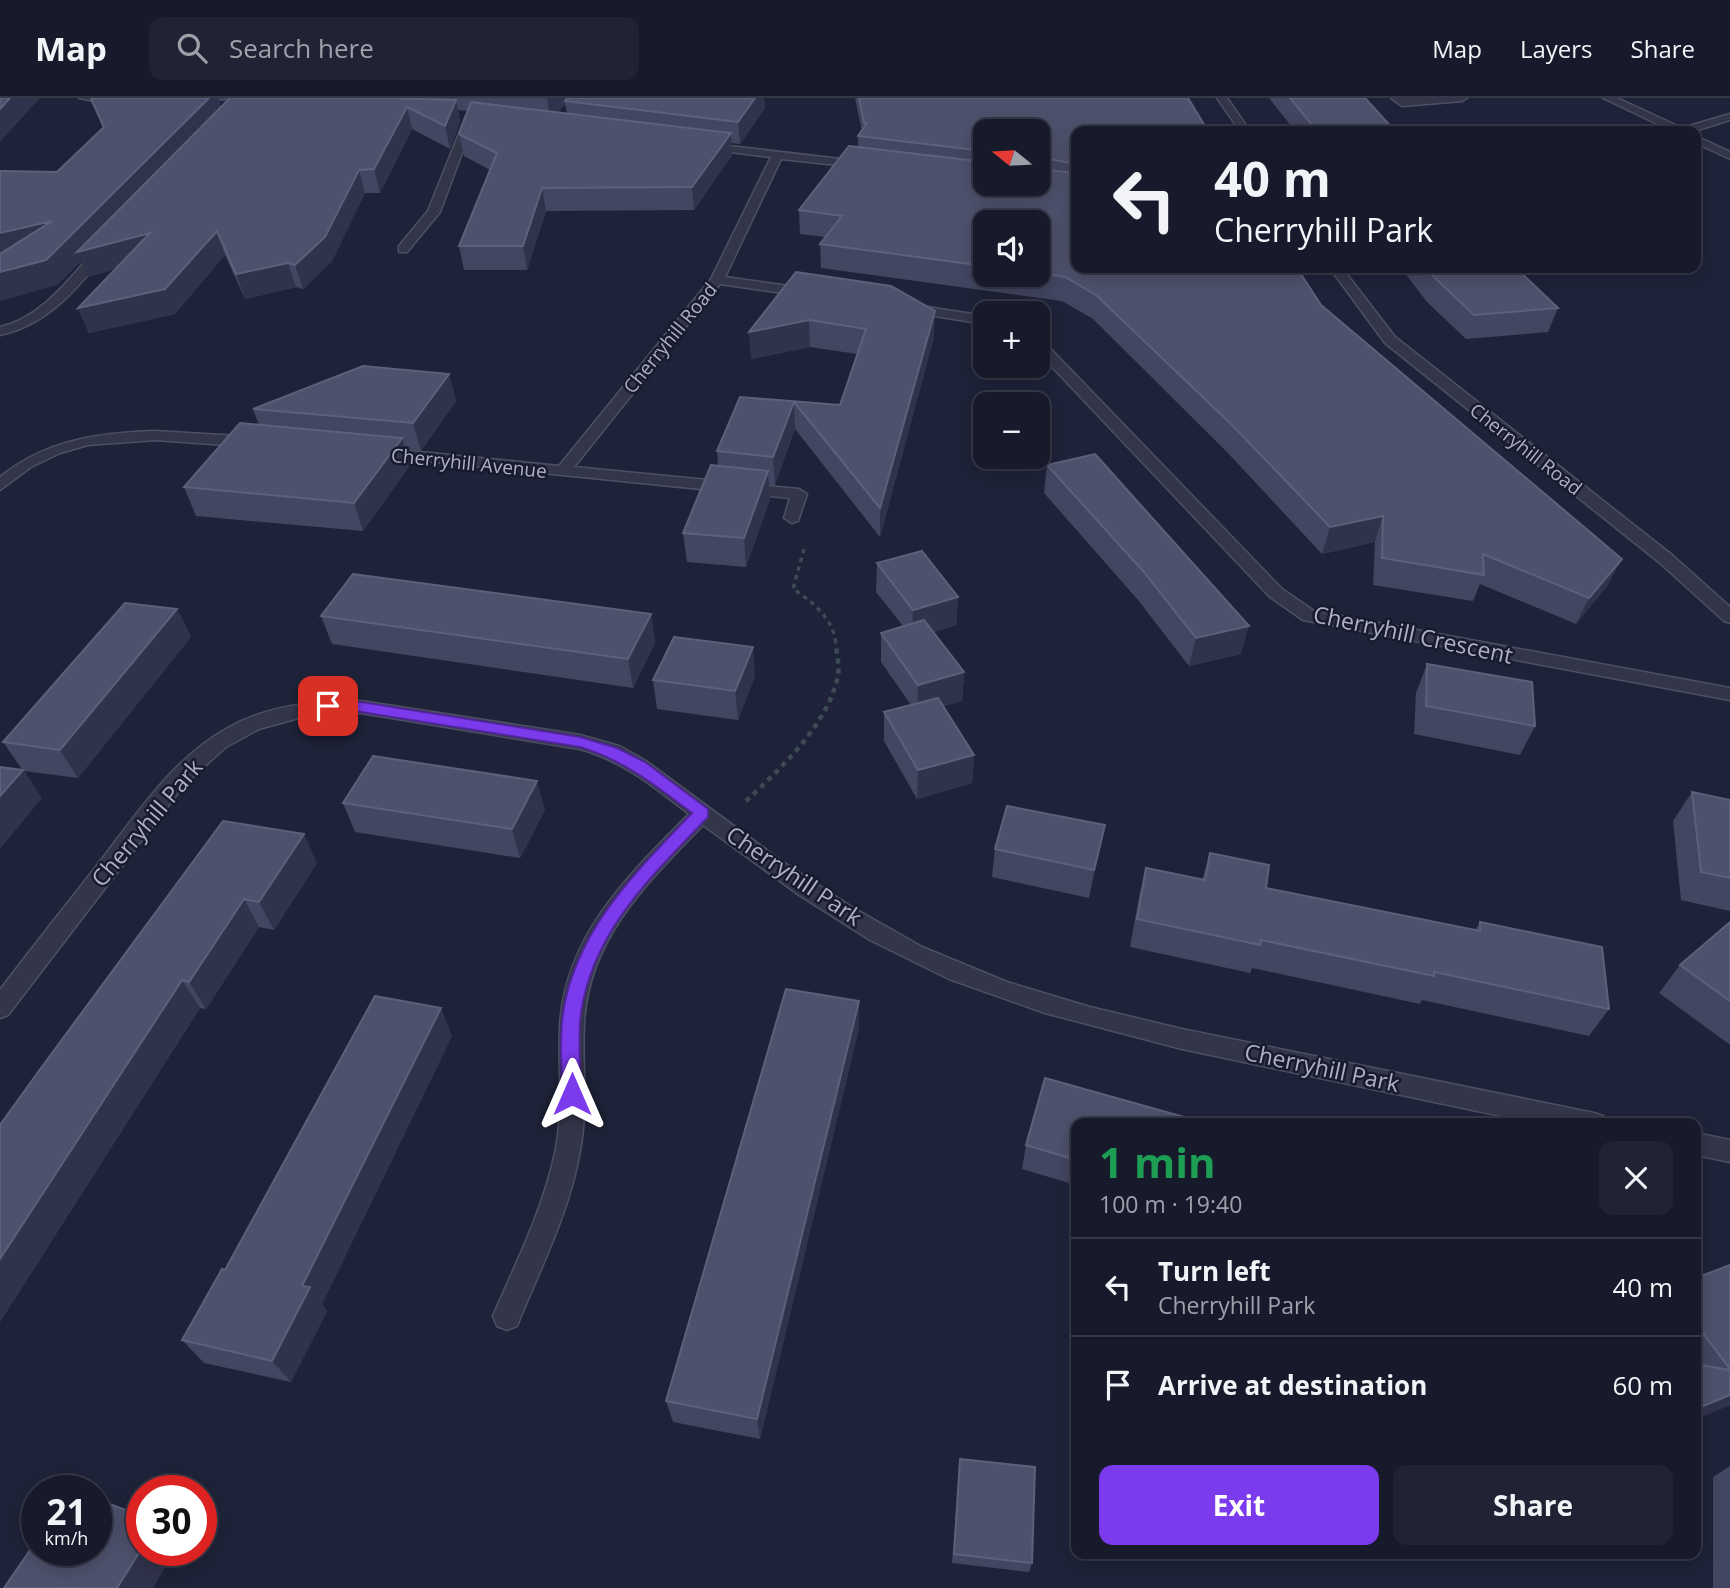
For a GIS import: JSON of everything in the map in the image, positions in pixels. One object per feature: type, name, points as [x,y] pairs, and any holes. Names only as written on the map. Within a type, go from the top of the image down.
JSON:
[{"type":"street","points":[[84,98],[135,105]]},
{"type":"street","points":[[1222,98],[1242,126]]},
{"type":"street","points":[[1396,98],[1402,103],[1462,98]]},
{"type":"street","points":[[1608,98],[1671,126]]},
{"type":"street","points":[[403,249],[434,212],[471,117]]},
{"type":"street","points":[[1699,126],[1730,117]]},
{"type":"street","points":[[1701,142],[1730,156]]},
{"type":"street","points":[[694,145],[884,167]]},
{"type":"street","name":"Cherryhill Road","points":[[562,472],[717,280],[778,154]]},
{"type":"street","points":[[0,331],[18,329],[40,315],[115,236]]},
{"type":"street","name":"Cherryhill Road","points":[[1340,273],[1390,340],[1666,559],[1730,617]]},
{"type":"street","points":[[717,280],[827,296]]},
{"type":"street","points":[[897,306],[973,318]]},
{"type":"street","name":"Cherryhill Crescent","points":[[1050,357],[1276,593],[1309,616],[1730,694]]},
{"type":"street","points":[[0,485],[39,458],[107,437],[153,434],[276,444]]},
{"type":"street","name":"Cherryhill Avenue","points":[[358,451],[799,494],[792,518]]},
{"type":"street","name":"Cherryhill Park","points":[[0,1008],[10,981],[186,771],[218,742],[251,724],[288,712],[328,706],[361,707],[580,742],[612,751],[639,766],[837,908],[914,953],[993,987],[1083,1015],[1217,1046],[1565,1118]]},
{"type":"street","points":[[507,1316],[553,1200],[571,1132],[571,1015],[582,967],[606,921],[642,877],[711,819]]},
{"type":"street","points":[[1701,1145],[1730,1151]]},
{"type":"path","points":[[711,819],[791,759],[824,710],[838,674],[835,635],[817,605],[793,589],[808,537]]},
{"type":"building","points":[[0,98],[10,98],[0,109]]},
{"type":"building","points":[[209,98],[46,260],[0,272],[0,254],[52,221],[0,233],[0,171],[57,172],[104,127],[91,99]]},
{"type":"building","points":[[230,98],[456,100],[445,126],[407,107],[374,169],[359,170],[325,237],[295,265],[288,263],[236,274],[217,231],[165,289],[78,308],[150,233],[77,252]]},
{"type":"building","points":[[567,98],[755,98],[738,122],[565,101]]},
{"type":"building","points":[[859,98],[1188,98],[1205,126],[1071,126],[1071,163],[1050,159],[1050,119],[973,119],[973,150],[858,136],[867,123],[864,123]]},
{"type":"building","points":[[1290,98],[1365,98],[1390,126],[1313,126]]},
{"type":"building","points":[[471,102],[731,133],[692,187],[542,188],[523,246],[459,246],[497,153],[459,134]]},
{"type":"building","points":[[849,146],[973,161],[973,196],[1050,196],[1050,170],[1071,172],[1071,273],[1300,273],[1321,305],[1622,559],[1589,598],[1483,554],[1484,575],[1382,558],[1383,516],[1330,527],[1232,425],[1096,295],[1065,277],[1050,275],[1050,210],[973,210],[973,264],[820,244],[842,216],[799,210]]},
{"type":"building","points":[[796,272],[891,286],[935,311],[880,508],[794,402],[773,457],[717,451],[740,397],[840,405],[866,329],[809,320],[749,332]]},
{"type":"building","points":[[1431,273],[1521,273],[1558,308],[1474,315]]},
{"type":"building","points":[[363,366],[449,374],[413,423],[253,409]]},
{"type":"building","points":[[240,423],[402,438],[354,503],[184,487]]},
{"type":"building","points":[[1095,454],[1249,626],[1196,638],[1143,571],[1050,468],[1050,464]]},
{"type":"building","points":[[711,465],[768,471],[744,538],[683,533]]},
{"type":"building","points":[[922,551],[958,597],[913,610],[877,563]]},
{"type":"building","points":[[353,574],[651,614],[628,659],[321,616]]},
{"type":"building","points":[[125,603],[177,609],[60,750],[3,742]]},
{"type":"building","points":[[924,620],[964,672],[918,685],[881,633]]},
{"type":"building","points":[[674,637],[753,647],[735,691],[653,680]]},
{"type":"building","points":[[1427,664],[1532,682],[1535,726],[1426,706]]},
{"type":"building","points":[[938,698],[974,755],[918,770],[884,712]]},
{"type":"building","points":[[373,756],[537,781],[512,829],[343,803]]},
{"type":"building","points":[[0,767],[23,770],[0,796]]},
{"type":"building","points":[[1692,792],[1730,800],[1730,878],[1701,872]]},
{"type":"building","points":[[1007,806],[1105,825],[1094,870],[995,849]]},
{"type":"building","points":[[223,821],[304,834],[259,902],[244,899],[189,982],[182,980],[0,1259],[0,1125]]},
{"type":"building","points":[[1210,853],[1269,865],[1266,888],[1480,931],[1480,922],[1602,947],[1609,1009],[1434,972],[1434,976],[1261,940],[1260,945],[1137,919],[1146,868],[1205,880]]},
{"type":"building","points":[[1730,922],[1730,1001],[1680,965]]},
{"type":"building","points":[[786,989],[859,1001],[757,1419],[666,1401]]},
{"type":"building","points":[[375,996],[441,1008],[302,1286],[310,1287],[272,1361],[182,1340],[222,1269],[225,1270]]},
{"type":"building","points":[[1045,1078],[1188,1118],[1071,1118],[1071,1158],[1026,1145]]},
{"type":"building","points":[[1730,1265],[1730,1369],[1701,1331],[1701,1276]]},
{"type":"building","points":[[1701,1365],[1730,1370],[1730,1395],[1701,1407]]},
{"type":"building","points":[[960,1459],[1035,1467],[1032,1563],[954,1554]]},
{"type":"building","points":[[112,1505],[126,1510],[126,1566],[131,1566],[117,1588],[4,1588],[21,1563],[21,1566],[112,1566]]},
{"type":"route","points":[[328,706],[361,707],[580,742],[612,751],[639,766],[702,813],[642,877],[606,921],[582,967],[571,1015],[572,1094]]}]
